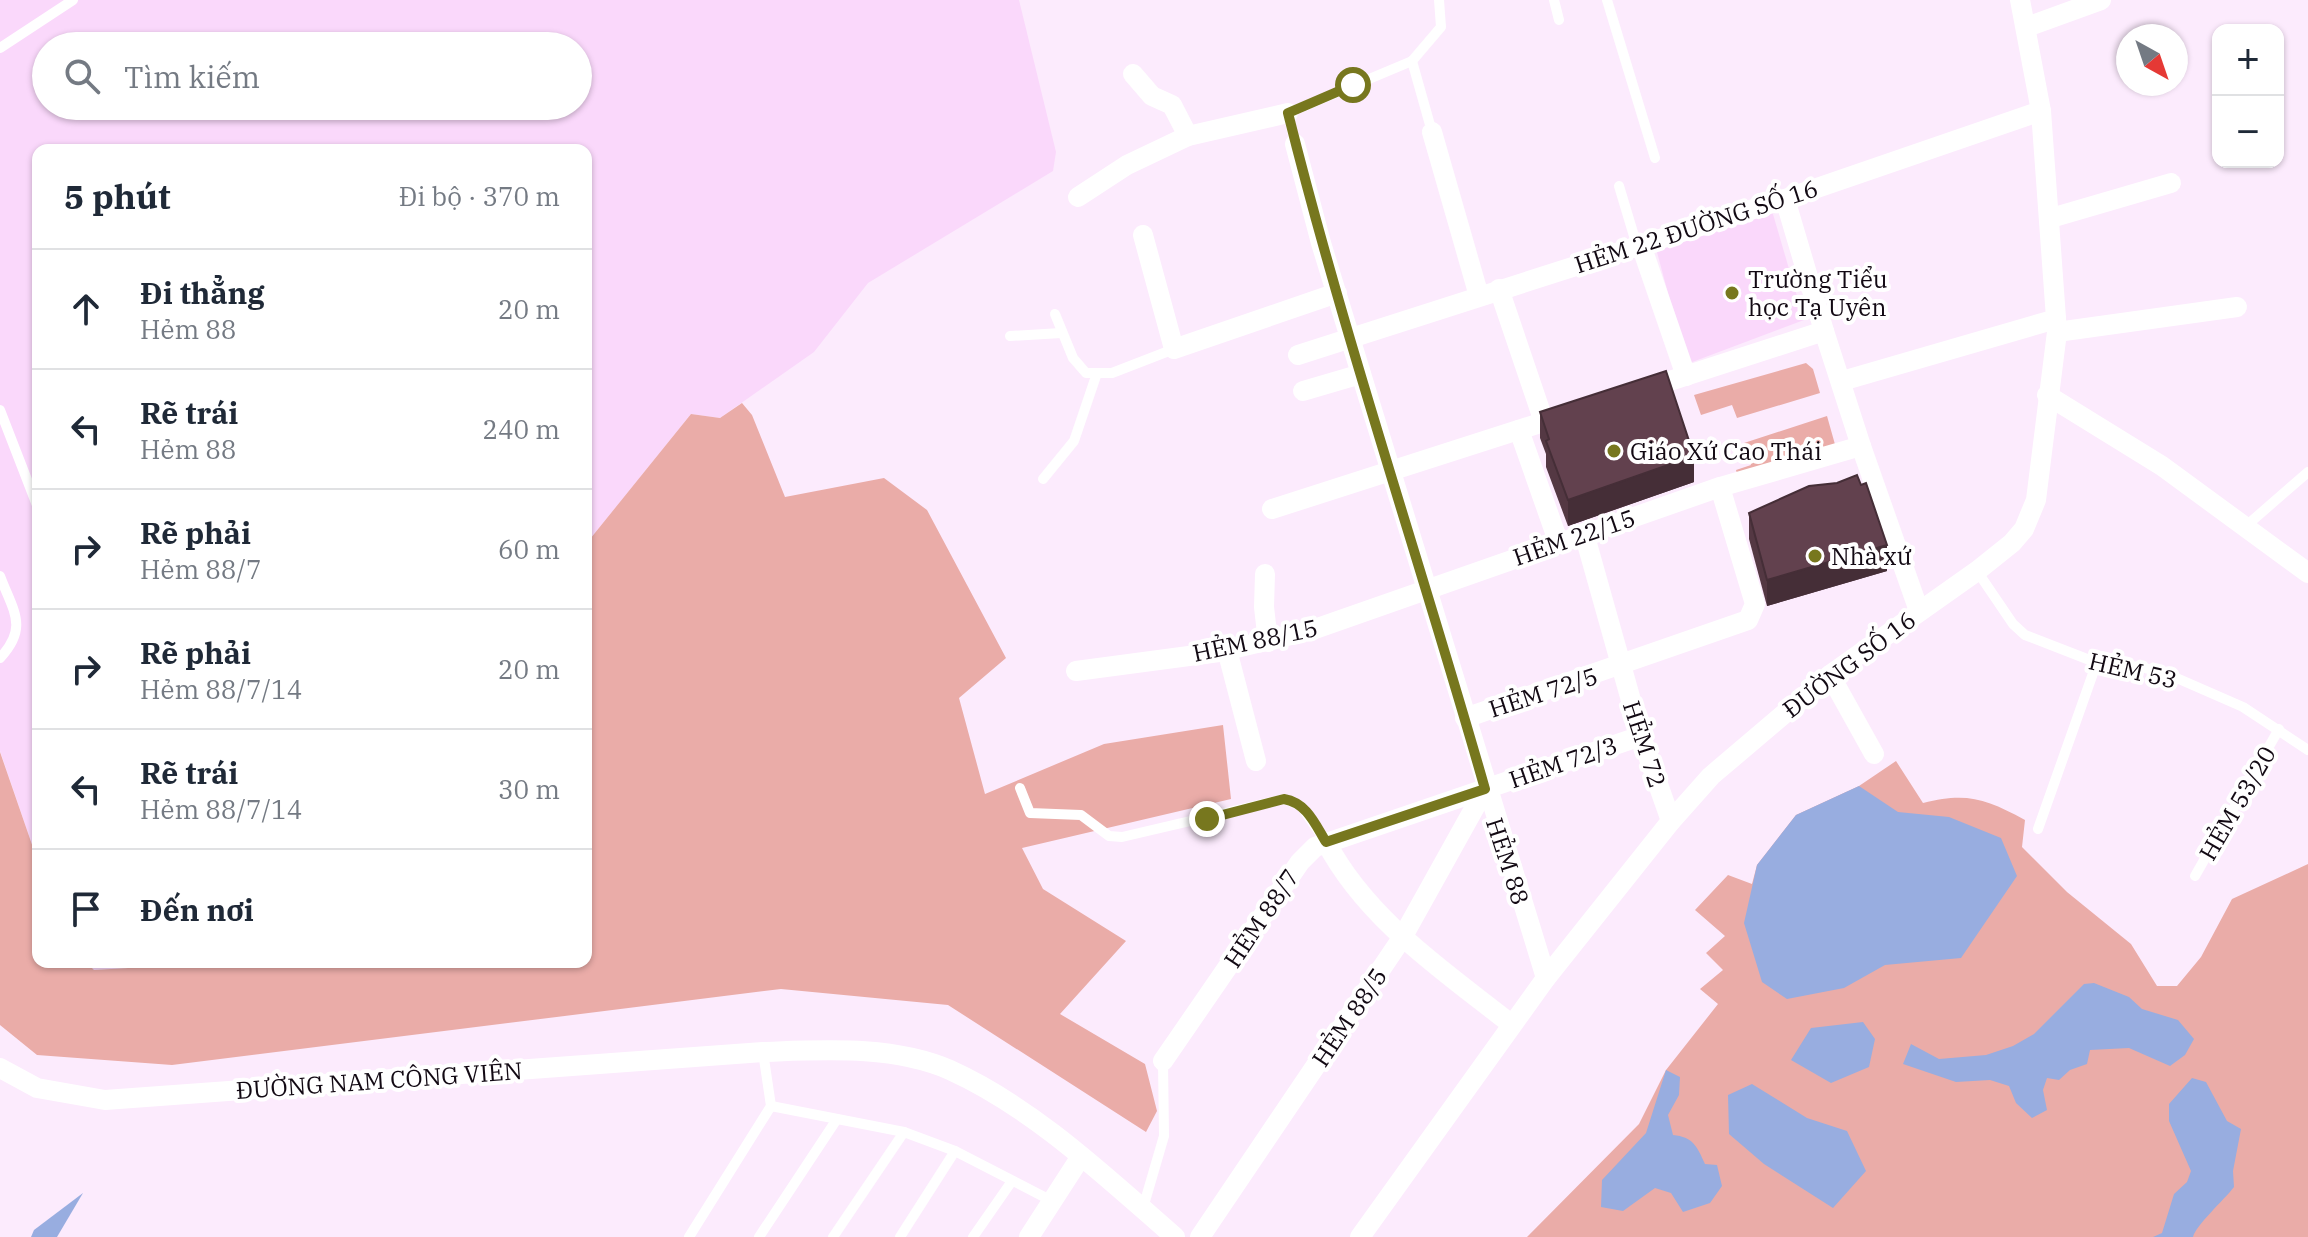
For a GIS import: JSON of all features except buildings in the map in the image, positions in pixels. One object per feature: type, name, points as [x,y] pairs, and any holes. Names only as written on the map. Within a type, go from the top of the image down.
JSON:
[{"type":"street","name":"ĐƯỜNG SỐ 16","points":[[1360,1237],[1511,1024],[1671,821],[1746,744],[1830,675],[2012,543],[2030,516],[2036,500],[2056,325],[2051,218],[2041,111],[2020,0]]},
{"type":"street","points":[[2027,27],[2101,0]]},
{"type":"street","points":[[1133,74],[1152,96],[1172,105],[1188,136]]},
{"type":"street","name":"HẺM 22 ĐƯỜNG SỐ 16","points":[[1298,355],[1785,199],[2041,111]]},
{"type":"street","points":[[1078,197],[1127,165],[1188,136],[1288,113]]},
{"type":"street","points":[[1432,132],[1479,296]]},
{"type":"street","name":"HẺM 88","points":[[1295,144],[1485,789],[1546,978]]},
{"type":"street","points":[[2051,218],[2171,183]]},
{"type":"street","points":[[1785,199],[1861,446],[1919,611]]},
{"type":"street","points":[[1143,235],[1174,349],[1337,293]]},
{"type":"street","points":[[1639,245],[1686,376]]},
{"type":"street","points":[[1499,289],[1544,422]]},
{"type":"street","points":[[1842,381],[2056,325],[2237,307]]},
{"type":"street","points":[[1630,394],[1824,331]]},
{"type":"street","points":[[1303,391],[1361,374]]},
{"type":"street","points":[[2047,395],[2162,466],[2308,573]]},
{"type":"street","points":[[1272,509],[1393,473],[1587,408]]},
{"type":"street","points":[[1519,430],[1558,541]]},
{"type":"street","name":"HẺM 22/15","points":[[1428,589],[1558,541],[1720,487],[1861,446]]},
{"type":"street","name":"HẺM 72/5","points":[[1465,718],[1739,625],[1754,612],[1755,604],[1720,487]]},
{"type":"street","name":"HẺM 72","points":[[1584,533],[1641,736],[1671,821]]},
{"type":"street","points":[[1265,574],[1264,607],[1268,642]]},
{"type":"street","name":"HẺM 88/15","points":[[1076,671],[1268,642],[1428,589]]},
{"type":"street","points":[[1227,650],[1256,761]]},
{"type":"street","points":[[1830,675],[1874,754]]},
{"type":"street","name":"HẺM 72/3","points":[[1485,789],[1641,736]]},
{"type":"street","name":"HẺM 88/7","points":[[1163,1061],[1300,862],[1326,842],[1485,789]]},
{"type":"street","name":"HẺM 88/5","points":[[1200,1237],[1402,938],[1485,789]]},
{"type":"street","points":[[1326,842],[1377,913],[1402,938],[1511,1024]]},
{"type":"street","name":"ĐƯỜNG NAM CÔNG VIÊN","points":[[0,1068],[37,1088],[105,1100],[763,1052],[845,1049],[948,1070],[1030,1117],[1175,1237]]},
{"type":"street","points":[[1029,1237],[1080,1158]]},
{"type":"lane","points":[[0,48],[73,0]]},
{"type":"lane","points":[[1288,113],[1412,61],[1441,27],[1439,0]]},
{"type":"lane","points":[[1554,0],[1559,20]]},
{"type":"lane","points":[[1607,0],[1655,158]]},
{"type":"lane","points":[[1412,61],[1432,132]]},
{"type":"lane","name":"HẺM 88","points":[[1288,113],[1295,144]]},
{"type":"lane","points":[[1619,186],[1639,245]]},
{"type":"lane","points":[[1055,314],[1061,333],[1081,369],[1096,376],[1174,349]]},
{"type":"lane","points":[[1010,336],[1061,333]]},
{"type":"lane","points":[[1043,479],[1074,441],[1096,376]]},
{"type":"lane","points":[[0,410],[32,493]]},
{"type":"lane","points":[[2246,526],[2308,472]]},
{"type":"lane","name":"HẺM 53","points":[[1977,571],[2013,624],[2025,635],[2097,662],[2145,668],[2172,676],[2243,707],[2308,750]]},
{"type":"lane","points":[[0,576],[19,626],[14,643],[0,658]]},
{"type":"lane","points":[[2038,829],[2097,662]]},
{"type":"lane","name":"HẺM 53/20","points":[[2195,876],[2279,729]]},
{"type":"lane","points":[[1020,788],[1030,813],[1081,815],[1109,836],[1122,837],[1284,799],[1301,806],[1326,842]]},
{"type":"lane","points":[[689,1237],[771,1106],[763,1052]]},
{"type":"lane","points":[[1143,1209],[1164,1136],[1163,1061]]},
{"type":"lane","points":[[771,1106],[904,1132],[955,1151],[1052,1201]]},
{"type":"lane","points":[[759,1237],[837,1119]]},
{"type":"lane","points":[[833,1237],[904,1132]]},
{"type":"lane","points":[[900,1237],[955,1151]]},
{"type":"lane","points":[[973,1237],[1012,1181]]},
{"type":"shaded area","points":[[0,0],[1019,0],[1056,152],[1053,171],[868,283],[814,352],[720,418],[691,414],[592,537],[592,144],[32,144],[32,844],[0,751]]},
{"type":"shaded area","name":"Trường Tiểu học Tạ Uyên","points":[[1770,204],[1804,320],[1687,364],[1654,241]]},
{"type":"shaded area","points":[[1806,363],[1813,369],[1820,393],[1737,418],[1732,405],[1701,415],[1694,395]]},
{"type":"shaded area","points":[[742,403],[752,415],[785,497],[884,478],[927,510],[1006,658],[959,698],[985,794],[1104,744],[1223,725],[1231,799],[1022,848],[1043,889],[1126,941],[1060,1014],[1145,1064],[1157,1111],[1146,1132],[948,1005],[781,989],[172,1065],[37,1055],[0,1025],[0,752],[32,845],[32,968],[592,968],[592,537],[691,414],[720,418]]},
{"type":"shaded area","points":[[1827,416],[1836,448],[1739,480],[1736,470],[1751,465],[1744,443]]},
{"type":"shaded area","points":[[1896,761],[1923,803],[1952,798],[1976,800],[2025,820],[2022,847],[2067,892],[2131,944],[2157,986],[2177,986],[2201,957],[2232,899],[2308,864],[2308,1237],[1527,1237],[1639,1124],[1666,1070],[1718,1004],[1700,989],[1723,970],[1706,953],[1725,936],[1695,910],[1728,875],[1752,884],[1757,865],[1796,815],[1859,786]]},
{"type":"water","points":[[1859,786],[1898,812],[1949,817],[2001,838],[2017,876],[1961,958],[1885,965],[1844,988],[1787,999],[1762,982],[1744,923],[1757,865],[1796,815]]},
{"type":"water","points":[[2094,983],[2129,997],[2142,1009],[2178,1020],[2194,1039],[2185,1055],[2170,1066],[2129,1048],[2090,1050],[2087,1064],[2070,1070],[2059,1080],[2047,1078],[2043,1090],[2047,1110],[2032,1118],[2016,1103],[2009,1086],[1990,1080],[1956,1082],[1903,1064],[1911,1044],[1939,1059],[1986,1055],[2013,1046],[2034,1034],[2084,984]]},
{"type":"water","points":[[1863,1022],[1875,1039],[1869,1067],[1831,1083],[1791,1060],[1811,1028]]},
{"type":"water","points":[[1666,1070],[1680,1077],[1679,1095],[1668,1115],[1673,1135],[1694,1144],[1705,1164],[1717,1165],[1722,1186],[1710,1203],[1683,1212],[1671,1193],[1655,1188],[1623,1211],[1601,1207],[1602,1180],[1646,1133]]},
{"type":"water","points":[[2192,1078],[2206,1082],[2227,1121],[2241,1129],[2233,1171],[2234,1187],[2193,1237],[2153,1237],[2162,1233],[2174,1194],[2187,1182],[2191,1171],[2169,1121],[2169,1104]]},
{"type":"water","points":[[1752,1084],[1807,1118],[1847,1131],[1866,1171],[1833,1208],[1764,1164],[1729,1134],[1728,1095]]},
{"type":"water","points":[[83,1193],[57,1237],[31,1237],[34,1230]]},
{"type":"place","name":"Trường Tiểu học Tạ Uyên","points":[[1732,293]]},
{"type":"place","name":"Giáo Xứ Cao Thái","points":[[1614,451]]},
{"type":"place","name":"Nhà xứ","points":[[1815,556]]},
{"type":"route","points":[[1207,819],[1284,799],[1294,801],[1309,814],[1326,842],[1485,789],[1428,589],[1321,243],[1288,113],[1353,85]]}]
